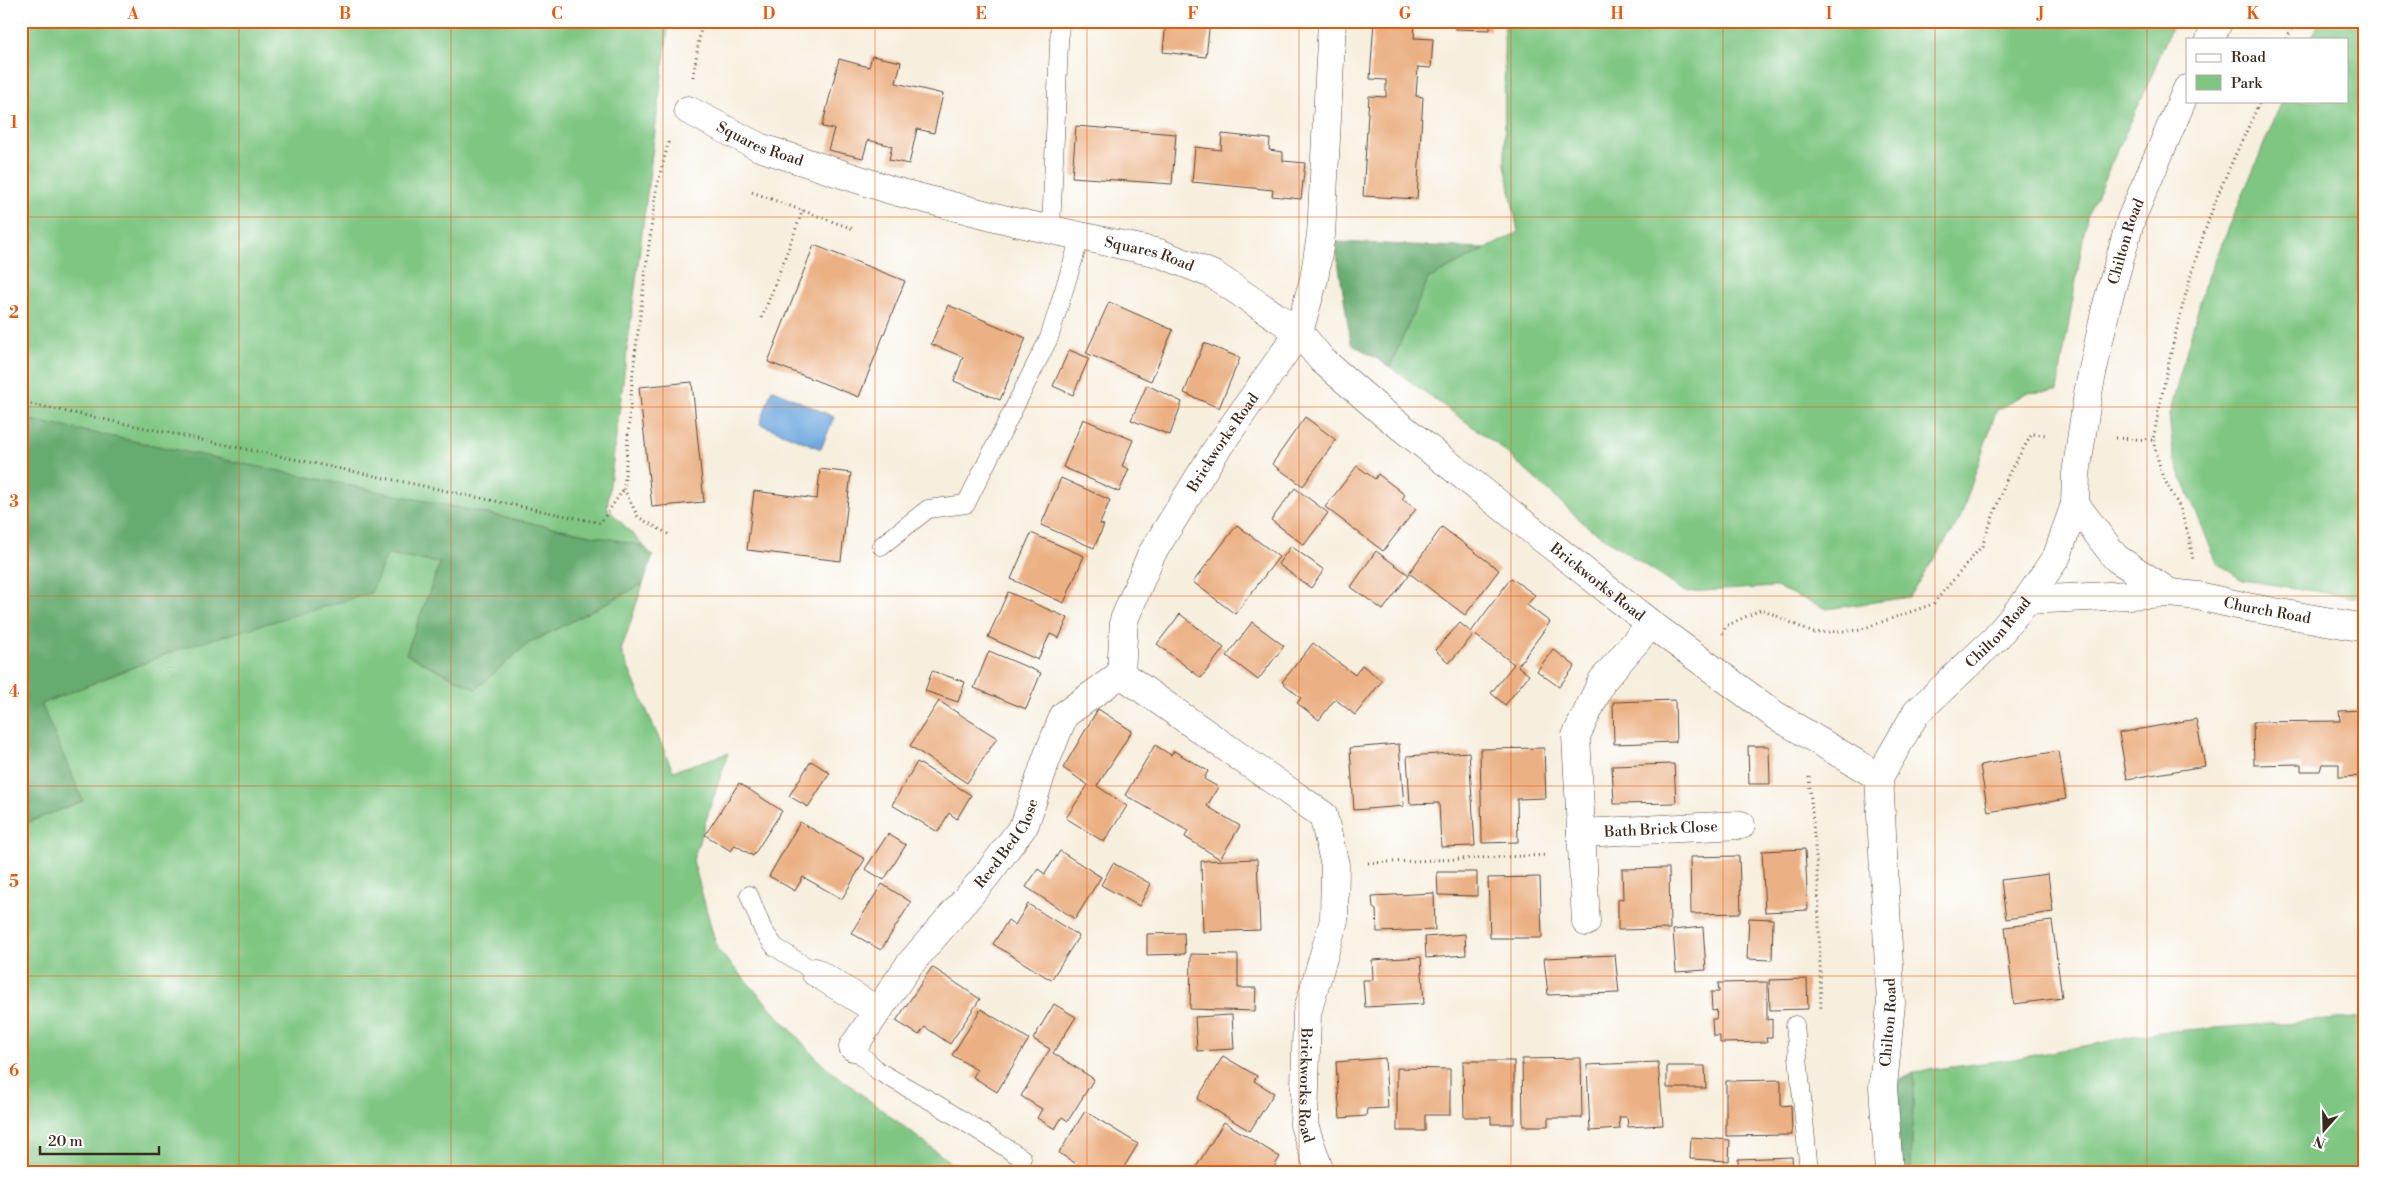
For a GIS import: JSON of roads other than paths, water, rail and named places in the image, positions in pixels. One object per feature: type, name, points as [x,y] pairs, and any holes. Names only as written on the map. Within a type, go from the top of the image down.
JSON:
[{"type":"street","points":[[1299,332],[1314,279],[1321,236],[1332,21]]},
{"type":"street","points":[[2210,38],[2218,21]]},
{"type":"street","name":"Chilton Road","points":[[1889,1172],[1883,1087],[1891,1003],[1879,777],[1916,713],[1995,640],[2027,600],[2057,556],[2075,504],[2082,435],[2106,308],[2131,219],[2186,91]]},
{"type":"street","name":"Squares Road","points":[[688,110],[758,146],[894,191],[1159,253],[1214,275],[1299,332]]},
{"type":"street","name":"Brickworks Road","points":[[1320,1172],[1304,1125],[1307,1013],[1334,920],[1335,865],[1323,815],[1121,674],[1124,620],[1151,555],[1214,453],[1299,332],[1322,360],[1381,411],[1651,624],[1775,715],[1879,777]]},
{"type":"street","name":"Church Road","points":[[2075,504],[2116,558],[2170,593]]},
{"type":"street","name":"Church Road","points":[[2027,600],[2170,593],[2198,596],[2247,607],[2365,628]]},
{"type":"street","points":[[1586,922],[1576,736],[1602,681],[1651,624]]},
{"type":"street","name":"Reed Bed Close","points":[[853,1047],[909,965],[986,876],[1025,824],[1046,760],[1064,715],[1121,674]]},
{"type":"street","name":"Bath Brick Close","points":[[1582,843],[1741,825]]},
{"type":"street","points":[[816,972],[878,1011]]},
{"type":"lane","points":[[1051,229],[1060,21]]},
{"type":"lane","points":[[881,546],[928,510],[966,504],[1049,338],[1081,235]]},
{"type":"lane","points":[[749,895],[763,930],[775,947],[816,972]]},
{"type":"lane","points":[[1795,1025],[1809,1172]]},
{"type":"lane","points":[[853,1047],[878,1071],[938,1105],[1022,1158]]},
{"type":"water","points":[[772,389],[834,417],[821,449],[760,424]]}]
